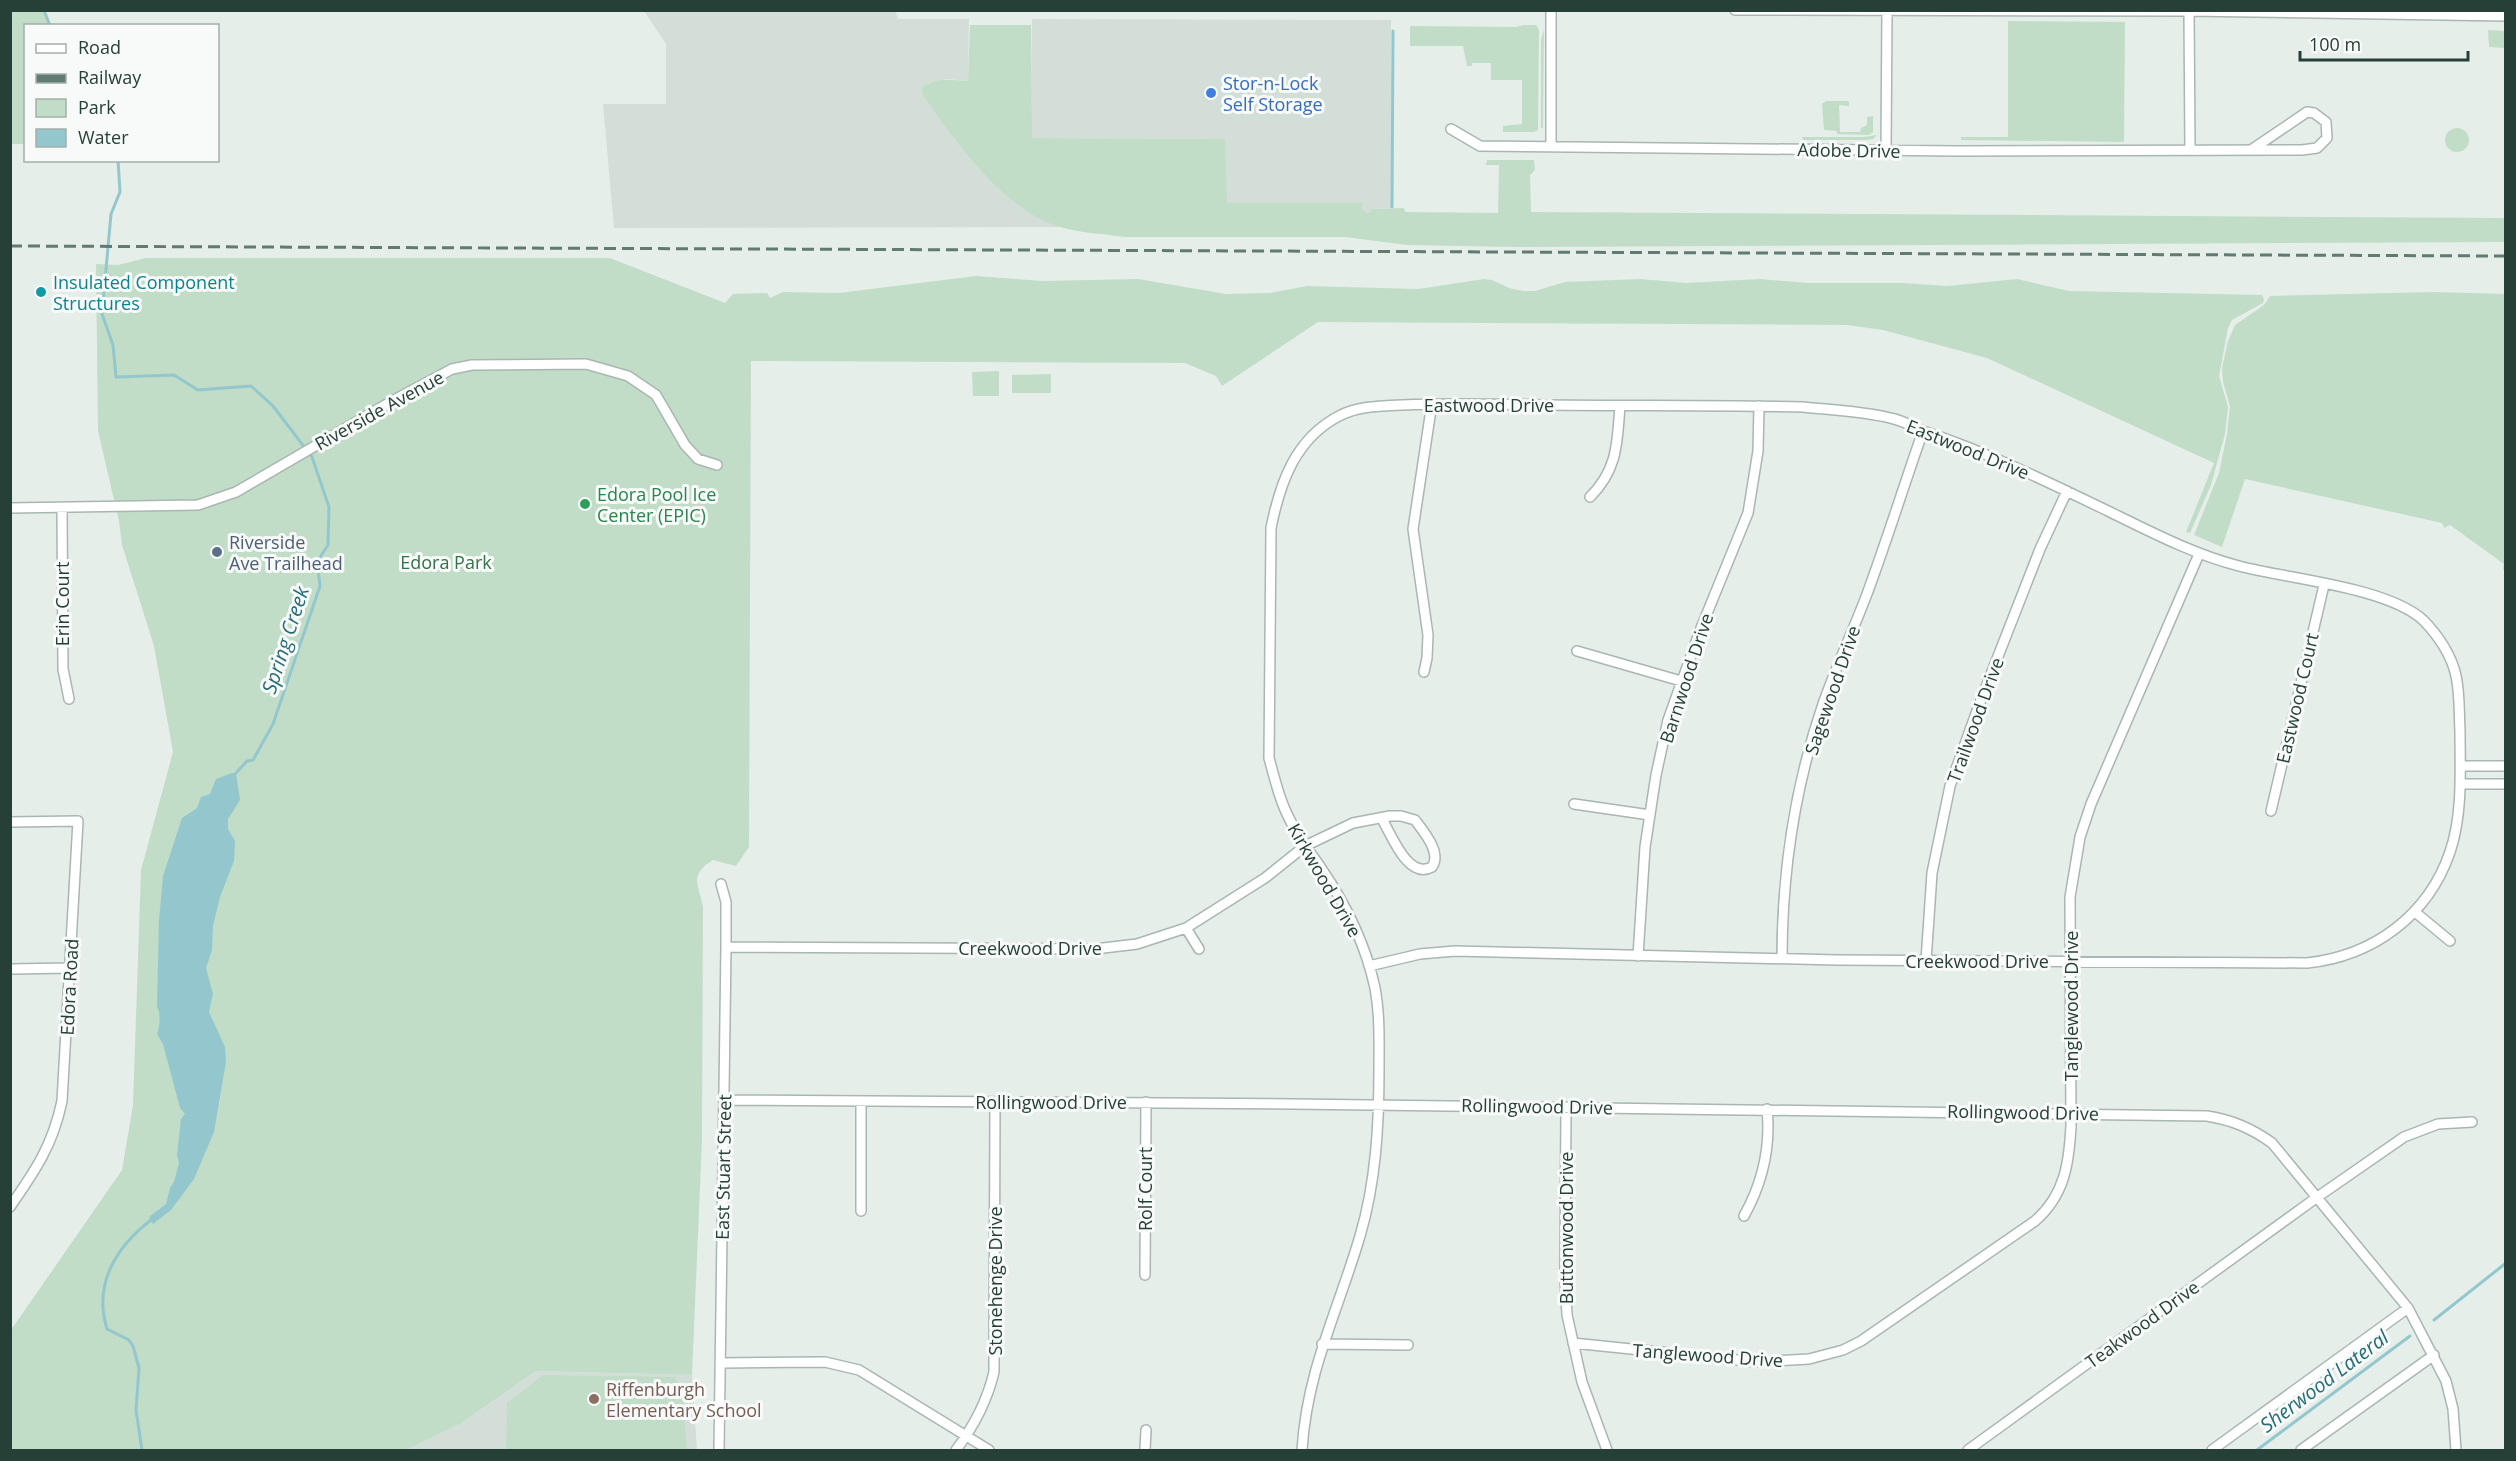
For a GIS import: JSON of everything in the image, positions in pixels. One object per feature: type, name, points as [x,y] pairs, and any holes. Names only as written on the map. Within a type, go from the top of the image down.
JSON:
[{"type":"street","points":[[1551,10],[1551,147]]},
{"type":"street","points":[[1735,10],[2189,11],[2505,16]]},
{"type":"street","points":[[1886,150],[1887,11]]},
{"type":"street","points":[[2189,11],[2190,150]]},
{"type":"street","name":"Adobe Drive","points":[[1451,129],[1480,146],[1886,150],[2190,150],[2251,150],[2302,150],[2317,148],[2327,138],[2326,122],[2314,112],[2307,112],[2251,150]]},
{"type":"street","name":"Riverside Avenue","points":[[10,508],[198,505],[236,492],[452,369],[472,365],[586,364],[628,376],[646,388],[663,405],[685,445],[698,459],[717,465]]},
{"type":"street","points":[[1424,672],[1428,635],[1413,529],[1432,404]]},
{"type":"street","name":"Eastwood Drive","points":[[1300,450],[1311,438],[1339,416],[1368,407],[1432,404],[1759,406],[1847,411],[1893,418],[1987,454],[2199,554],[2241,567],[2383,598],[2406,608],[2423,621],[2444,647],[2456,677],[2460,766]]},
{"type":"street","points":[[1590,497],[1600,487],[1612,466],[1617,450],[1620,406]]},
{"type":"street","name":"Barnwood Drive","points":[[1638,956],[1650,815],[1668,720],[1681,681],[1748,513],[1758,451],[1759,406]]},
{"type":"street","name":"Sagewood Drive","points":[[1782,959],[1785,881],[1793,819],[1802,776],[1822,707],[1866,596],[1923,431]]},
{"type":"street","name":"Kirkwood Drive","points":[[1300,450],[1284,476],[1277,496],[1271,528],[1269,758],[1278,792],[1291,822],[1322,869],[1359,938],[1375,988],[1379,1028],[1377,1149],[1361,1233],[1322,1344],[1308,1402],[1302,1450]]},
{"type":"street","name":"Trailwood Drive","points":[[1926,961],[1932,873],[1950,786],[2040,549],[2067,491]]},
{"type":"street","name":"Erin Court","points":[[62,508],[63,669],[69,699]]},
{"type":"street","name":"Tanglewood Drive","points":[[1573,1343],[1757,1362],[1809,1359],[1843,1350],[1876,1332],[2042,1215],[2054,1201],[2065,1177],[2069,1153],[2071,1113],[2070,897],[2080,837],[2091,804],[2199,554]]},
{"type":"street","name":"Eastwood Court","points":[[2271,811],[2324,585]]},
{"type":"street","points":[[1577,651],[1681,681]]},
{"type":"street","points":[[2460,766],[2505,766]]},
{"type":"street","name":"Creekwood Drive","points":[[1369,966],[1437,951],[1926,961],[2322,962],[2364,948],[2387,936],[2415,912],[2429,895],[2450,852],[2456,828],[2460,766]]},
{"type":"street","points":[[2460,784],[2505,784]]},
{"type":"street","points":[[1574,804],[1650,815]]},
{"type":"street","name":"Creekwood Drive","points":[[726,946],[1095,950],[1137,944],[1186,928],[1265,878],[1305,846],[1363,820],[1401,816],[1415,820],[1437,857],[1432,867],[1426,871],[1415,869],[1408,862],[1382,819]]},
{"type":"street","name":"Edora Road","points":[[10,822],[78,821],[63,1089],[58,1121],[40,1164],[10,1207]]},
{"type":"street","name":"East Stuart Street","points":[[719,1450],[726,946],[726,902],[721,884]]},
{"type":"street","points":[[2415,912],[2450,941]]},
{"type":"street","points":[[1186,928],[1199,949]]},
{"type":"street","points":[[10,969],[70,968]]},
{"type":"street","name":"Rollingwood Drive","points":[[724,1100],[1379,1104],[2208,1116],[2233,1122],[2257,1132],[2271,1143],[2408,1308],[2446,1381],[2453,1408],[2456,1450]]},
{"type":"street","points":[[861,1101],[861,1211]]},
{"type":"street","name":"Stonehenge Drive","points":[[956,1450],[967,1436],[986,1400],[994,1372],[995,1102]]},
{"type":"street","name":"Rolf Court","points":[[1145,1275],[1146,1102]]},
{"type":"street","name":"Buttonwood Drive","points":[[1566,1107],[1565,1279],[1567,1315],[1582,1382],[1607,1450]]},
{"type":"street","points":[[1744,1216],[1754,1198],[1766,1160],[1767,1109]]},
{"type":"street","name":"Teakwood Drive","points":[[1968,1450],[2404,1137],[2438,1124],[2472,1122]]},
{"type":"street","points":[[2212,1450],[2408,1308]]},
{"type":"street","points":[[1322,1344],[1408,1345]]},
{"type":"street","points":[[2301,1450],[2434,1355]]},
{"type":"street","points":[[721,1363],[825,1362],[842,1365],[875,1378],[989,1450]]},
{"type":"street","points":[[1145,1450],[1146,1430]]},
{"type":"shaded area","points":[[895,10],[898,19],[969,19],[968,81],[947,79],[931,82],[922,87],[1034,215],[1059,227],[614,228],[603,104],[666,104],[666,44],[644,11]]},
{"type":"shaded area","name":"Stor-n-Lock Self Storage","points":[[1032,19],[1391,20],[1391,208],[1373,209],[1368,213],[1362,209],[1363,203],[1226,203],[1225,139],[1031,138]]},
{"type":"shaded area","name":"Riffenburgh Elementary School","points":[[536,1371],[692,1375],[697,1450],[406,1450],[460,1424]]},
{"type":"green space","points":[[11,10],[44,11],[50,24],[24,24],[24,144],[11,144]]},
{"type":"green space","points":[[2008,21],[2125,22],[2124,142],[1961,140],[1961,137],[2008,137]]},
{"type":"green space","points":[[970,25],[1031,25],[1032,138],[1225,139],[1227,203],[1363,203],[1362,209],[1368,213],[1373,209],[1404,208],[1405,212],[1498,213],[1499,165],[1486,165],[1487,160],[1534,160],[1535,170],[1530,175],[1531,212],[2505,218],[2505,242],[1515,247],[1407,245],[1345,237],[1125,237],[1084,232],[1060,227],[1040,219],[1019,206],[1000,190],[964,151],[922,93],[922,87],[933,82],[968,81]]},
{"type":"green space","points":[[1536,25],[1539,30],[1538,130],[1534,132],[1503,132],[1503,126],[1522,124],[1522,80],[1491,80],[1491,63],[1472,63],[1472,66],[1467,66],[1463,46],[1410,46],[1410,26],[1516,27]]},
{"type":"green space","points":[[1544,29],[1543,128],[1541,128],[1541,41]]},
{"type":"green space","points":[[2488,30],[2505,31],[2505,48],[2489,47]]},
{"type":"green space","points":[[1826,101],[1849,101],[1849,106],[1839,105],[1840,132],[1860,132],[1861,128],[1867,125],[1867,117],[1873,116],[1873,132],[1869,135],[1837,134],[1837,131],[1824,130],[1822,104]]},
{"type":"green space","points":[[2457,128],[2465,132],[2469,140],[2465,148],[2457,152],[2449,148],[2445,140],[2449,132]]},
{"type":"green space","points":[[1877,135],[1873,139],[1866,140],[1803,140],[1802,137],[1864,137]]},
{"type":"green space","name":"Edora Park","points":[[146,258],[610,258],[725,303],[733,294],[767,293],[770,298],[783,292],[839,293],[976,276],[1042,281],[1138,279],[1226,294],[1270,293],[1307,286],[1418,289],[1484,279],[1509,288],[1535,291],[1565,282],[1640,279],[1686,283],[1760,279],[1808,283],[1903,283],[1947,286],[2017,279],[2069,291],[2262,295],[2264,299],[2263,303],[2232,320],[2228,328],[2219,376],[2228,407],[2225,434],[2211,485],[2190,533],[2186,532],[2214,463],[1987,358],[1883,330],[1847,325],[1318,322],[1222,386],[1216,376],[1185,363],[751,361],[749,847],[736,866],[713,860],[705,865],[697,881],[703,907],[702,1140],[692,1375],[536,1371],[460,1424],[406,1450],[11,1450],[11,1330],[122,1170],[133,1105],[141,870],[173,752],[154,646],[122,545],[119,521],[98,431],[96,264],[118,265]]},
{"type":"green space","points":[[2433,292],[2505,294],[2505,571],[2504,564],[2450,525],[2444,528],[2442,523],[2245,479],[2222,547],[2194,535],[2219,473],[2227,434],[2230,406],[2223,382],[2222,368],[2228,341],[2235,325],[2264,305],[2270,296]]},
{"type":"green space","points":[[999,371],[999,396],[973,396],[972,372]]},
{"type":"green space","points":[[1051,374],[1051,393],[1012,393],[1012,375]]},
{"type":"green space","name":"Riffenburgh Elementary School","points":[[543,1375],[675,1377],[682,1392],[687,1450],[506,1450],[507,1403]]},
{"type":"water","points":[[236,773],[240,800],[228,819],[228,829],[235,841],[234,861],[220,897],[213,926],[212,950],[206,968],[213,994],[209,1012],[225,1047],[226,1062],[214,1132],[194,1179],[171,1210],[153,1224],[149,1217],[166,1204],[174,1182],[179,1163],[177,1155],[181,1119],[185,1114],[180,1108],[163,1044],[157,1034],[160,1020],[157,1007],[159,920],[163,876],[182,818],[197,808],[201,797],[210,794],[216,779]]},
{"type":"waterway","name":"Spring Creek","points":[[44,10],[49,24]]},
{"type":"waterway","points":[[1392,207],[1393,31]]},
{"type":"waterway","name":"Spring Creek","points":[[118,162],[120,192],[111,214],[102,314],[113,345],[116,377],[174,375],[198,390],[251,386],[273,406],[312,457],[329,507],[328,545],[317,562],[320,586],[273,724],[253,760],[247,761],[236,773]]},
{"type":"waterway","name":"Spring Creek","points":[[142,1450],[136,1410],[139,1368],[129,1340],[107,1329],[103,1313],[103,1297],[106,1282],[118,1254],[127,1242],[151,1220]]},
{"type":"waterway","name":"Sherwood Lateral","points":[[2434,1320],[2506,1263]]},
{"type":"waterway","name":"Sherwood Lateral","points":[[2257,1450],[2410,1336]]},
{"type":"railway","points":[[10,246],[2506,256]]},
{"type":"place","name":"Stor-n-Lock Self Storage","points":[[1211,93]]},
{"type":"place","name":"Insulated Component Structures","points":[[41,292]]},
{"type":"place","name":"Edora Pool Ice Center (EPIC)","points":[[585,504]]},
{"type":"place","name":"Riverside Ave Trailhead","points":[[217,552]]},
{"type":"place","name":"Riffenburgh Elementary School","points":[[594,1399]]}]
